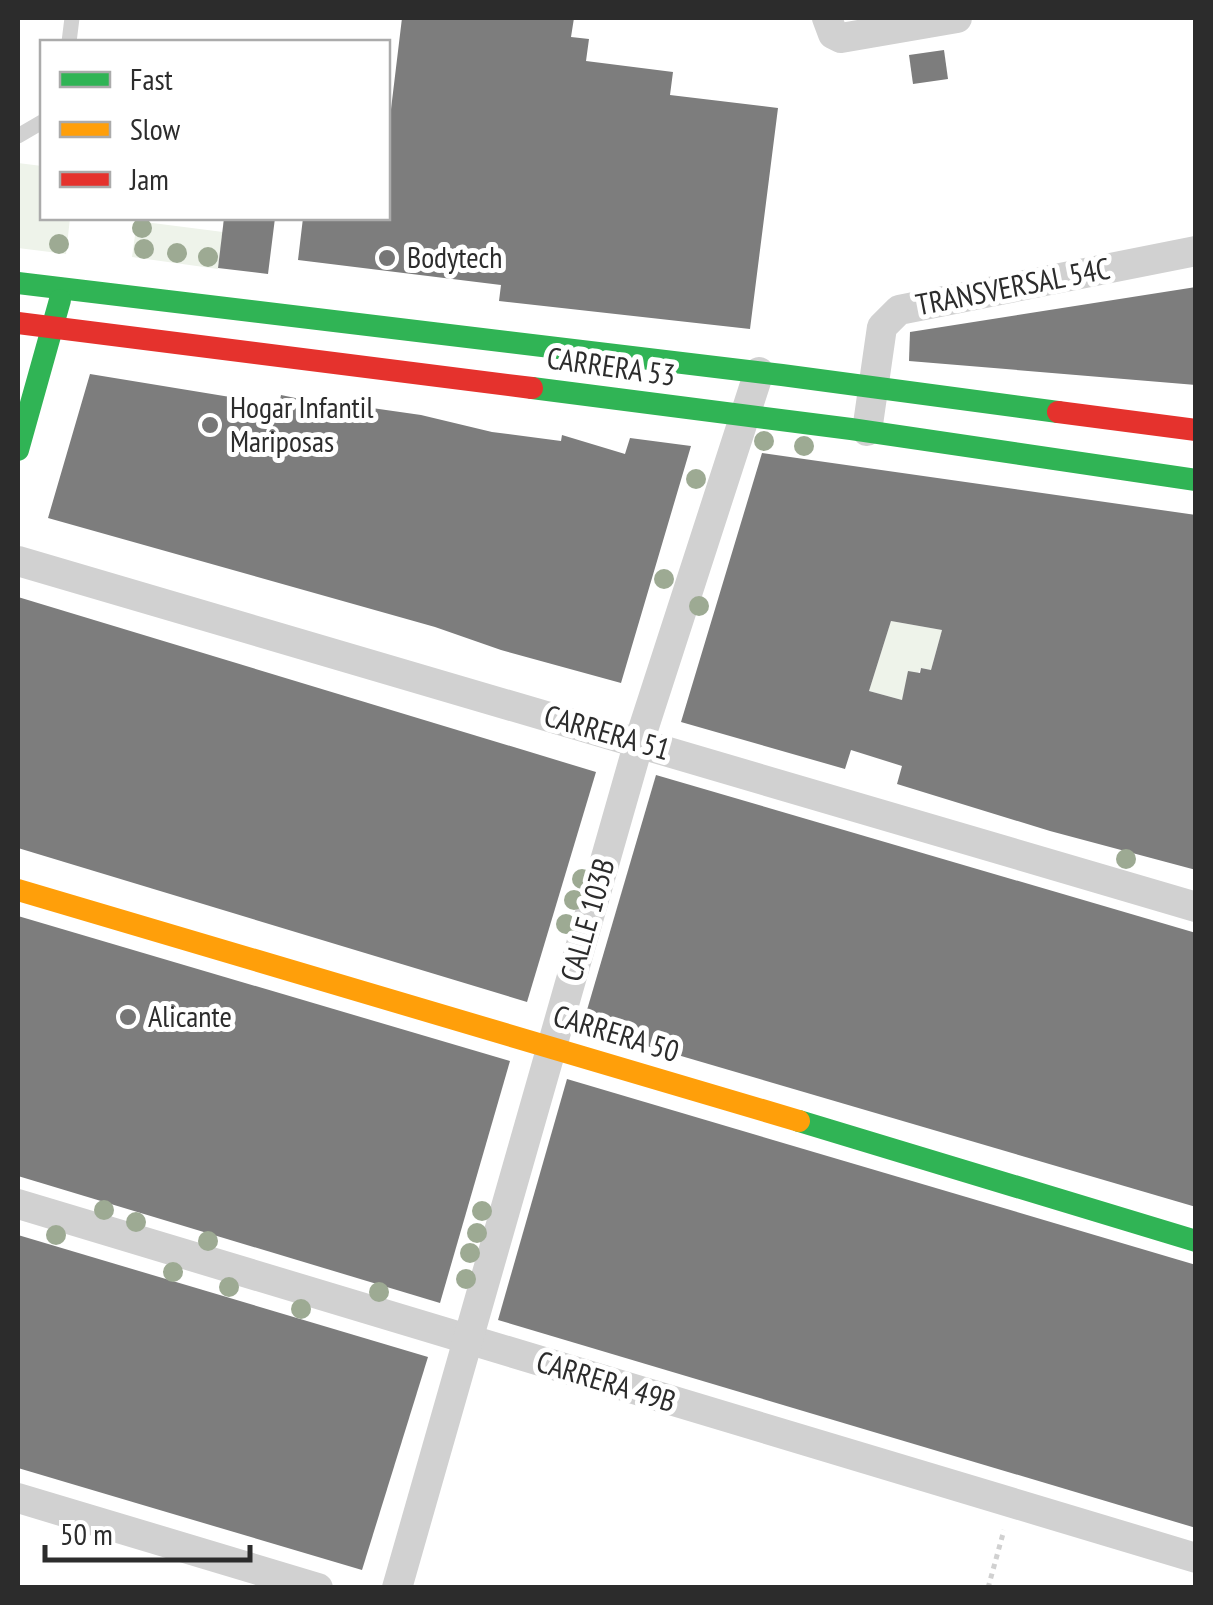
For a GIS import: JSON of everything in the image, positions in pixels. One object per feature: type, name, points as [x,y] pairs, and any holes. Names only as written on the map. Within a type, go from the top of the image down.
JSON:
[{"type":"main road","name":"CARRERA 53","points":[[18,283],[760,372],[1196,430]]},
{"type":"main road","points":[[18,450],[63,290]]},
{"type":"main road","name":"CARRERA 53","points":[[18,323],[867,431],[1196,480]]},
{"type":"main road","name":"CARRERA 50","points":[[18,890],[1196,1241]]},
{"type":"street","points":[[834,28],[957,18]]},
{"type":"street","name":"TRANSVERSAL 54C","points":[[867,431],[882,327],[899,310],[1196,251]]},
{"type":"street","name":"CALLE 103B","points":[[397,1588],[639,742],[760,372]]},
{"type":"street","name":"CARRERA 51","points":[[18,560],[1196,907]]},
{"type":"street","name":"CARRERA 49B","points":[[18,1204],[1196,1558]]},
{"type":"street","points":[[18,1498],[318,1588]]},
{"type":"lane","points":[[18,136],[40,123]]},
{"type":"path","points":[[988,1588],[1012,1503]]},
{"type":"shaded area","points":[[18,163],[40,166],[40,220],[70,220],[66,254],[18,248]]},
{"type":"shaded area","points":[[137,221],[223,232],[218,269],[132,257]]},
{"type":"shaded area","points":[[891,621],[942,630],[931,670],[921,668],[902,700],[869,691]]},
{"type":"building","points":[[402,18],[574,18],[571,37],[589,39],[586,61],[673,72],[670,95],[778,108],[750,329],[499,301],[501,285],[298,260],[303,220],[390,220],[390,117]]},
{"type":"building","points":[[944,50],[948,79],[913,84],[909,55]]},
{"type":"building","points":[[224,220],[275,220],[268,274],[218,268]]},
{"type":"building","points":[[1196,287],[1196,385],[909,361],[910,332]]},
{"type":"building","points":[[90,374],[279,405],[281,395],[343,408],[344,404],[421,415],[492,432],[561,441],[562,435],[625,454],[630,438],[691,446],[621,683],[48,518]]},
{"type":"building","points":[[762,453],[1196,515],[1196,870],[897,784],[902,766],[851,750],[845,769],[681,722]],"holes":[[[891,621],[942,630],[931,670],[908,671],[902,700],[869,691]]]},
{"type":"building","points":[[18,597],[596,772],[527,1002],[18,848]]},
{"type":"building","points":[[656,775],[1196,933],[1196,1207],[582,1027]]},
{"type":"building","points":[[18,916],[510,1061],[440,1303],[18,1176]]},
{"type":"building","points":[[567,1079],[1196,1265],[1196,1528],[498,1320]]},
{"type":"building","points":[[18,1235],[428,1357],[362,1570],[18,1468]]},
{"type":"traffic: fast","points":[[18,283],[1058,412]]},
{"type":"traffic: fast","points":[[18,450],[60,300]]},
{"type":"traffic: fast","points":[[532,388],[851,429],[1196,480]]},
{"type":"traffic: fast","points":[[799,1121],[1196,1241]]},
{"type":"traffic: slow","points":[[18,890],[799,1121]]},
{"type":"traffic: jam","points":[[18,323],[532,388]]},
{"type":"traffic: jam","points":[[1058,412],[1196,430]]},
{"type":"place","name":"Bodytech","points":[[387,258]]},
{"type":"place","name":"Hogar Infantil Mariposas","points":[[210,425]]},
{"type":"place","name":"Alicante","points":[[128,1017]]}]
